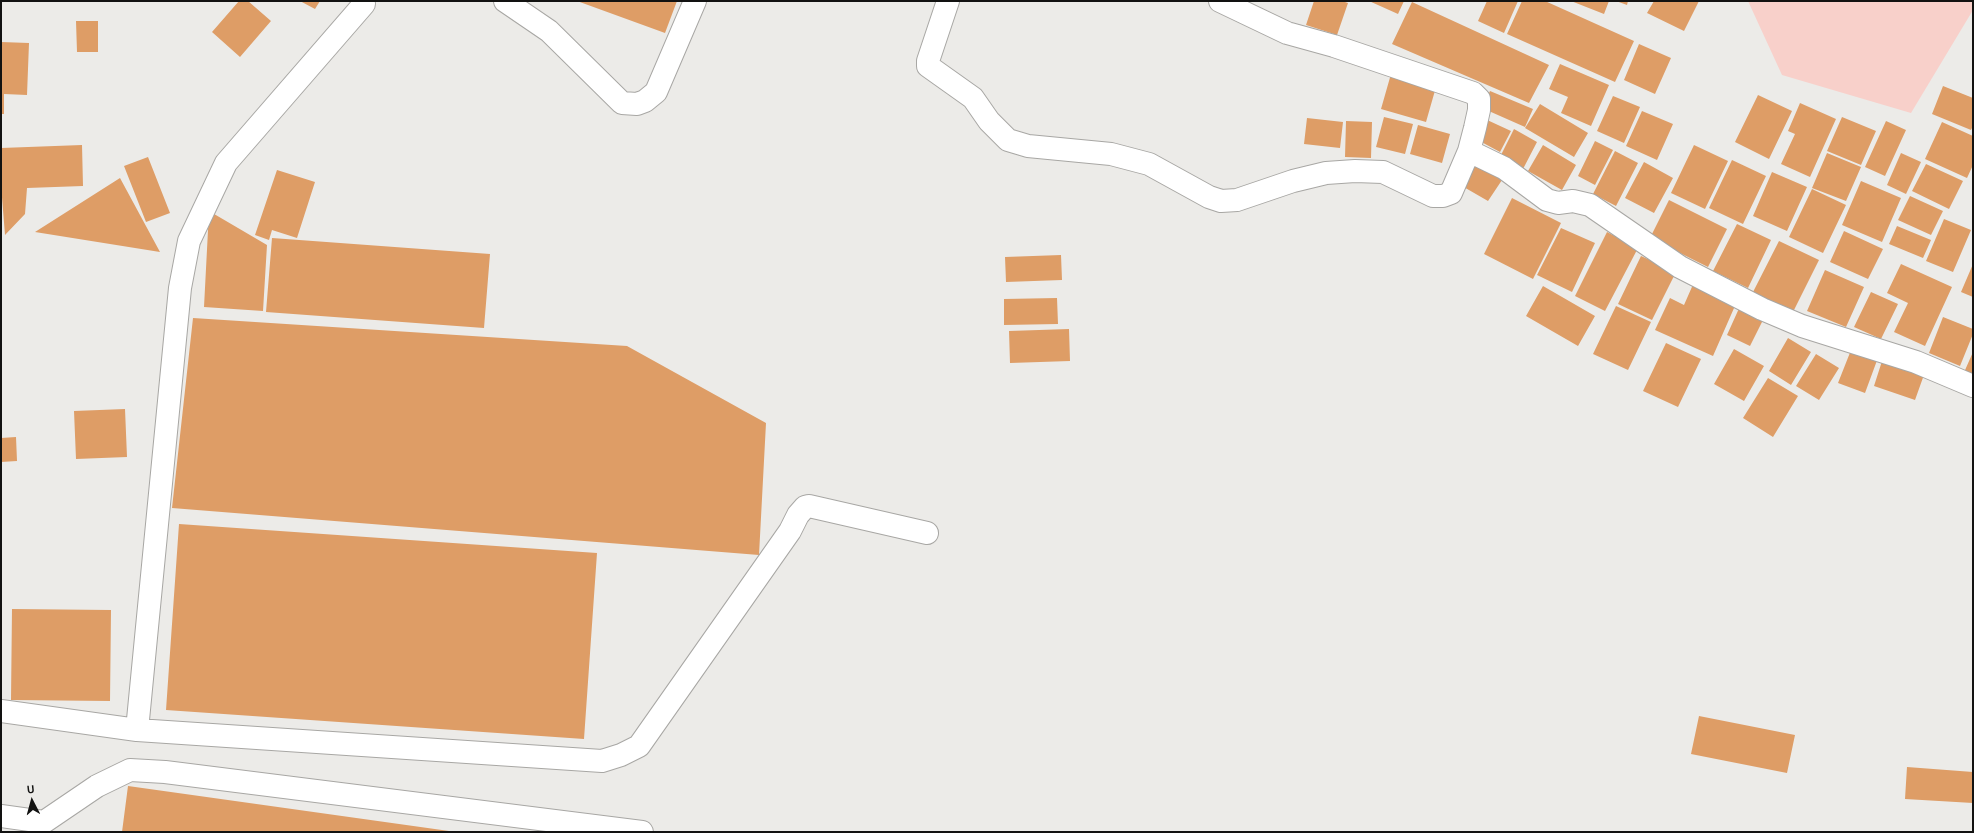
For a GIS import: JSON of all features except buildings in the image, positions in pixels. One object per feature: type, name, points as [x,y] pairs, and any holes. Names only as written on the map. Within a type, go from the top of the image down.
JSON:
[{"type":"street","points":[[505,1],[549,31],[622,103],[636,104],[645,101],[656,92],[695,1]]},
{"type":"street","points":[[948,1],[928,61],[928,66],[973,98],[989,121],[1008,140],[1028,146],[1111,154],[1149,164],[1210,197],[1222,200],[1236,200],[1293,181],[1326,174],[1355,171],[1383,172],[1433,196],[1443,196],[1451,193],[1470,151],[1479,110],[1478,99],[1473,93],[1334,46],[1287,33],[1220,1]]},
{"type":"street","points":[[137,730],[180,288],[189,241],[226,163],[364,4]]},
{"type":"street","points":[[1470,151],[1504,168],[1547,200],[1558,203],[1573,201],[1590,205],[1680,267],[1762,309],[1802,326],[1916,362],[1973,386]]},
{"type":"street","points":[[1,711],[137,730],[602,761],[621,755],[639,746],[790,531],[798,515],[805,507],[808,506],[927,533]]},
{"type":"street","points":[[1,816],[44,827],[97,786],[130,770],[165,772],[642,832]]},
{"type":"shaded area","points":[[1748,1],[1973,1],[1973,10],[1911,113],[1782,75]]}]
